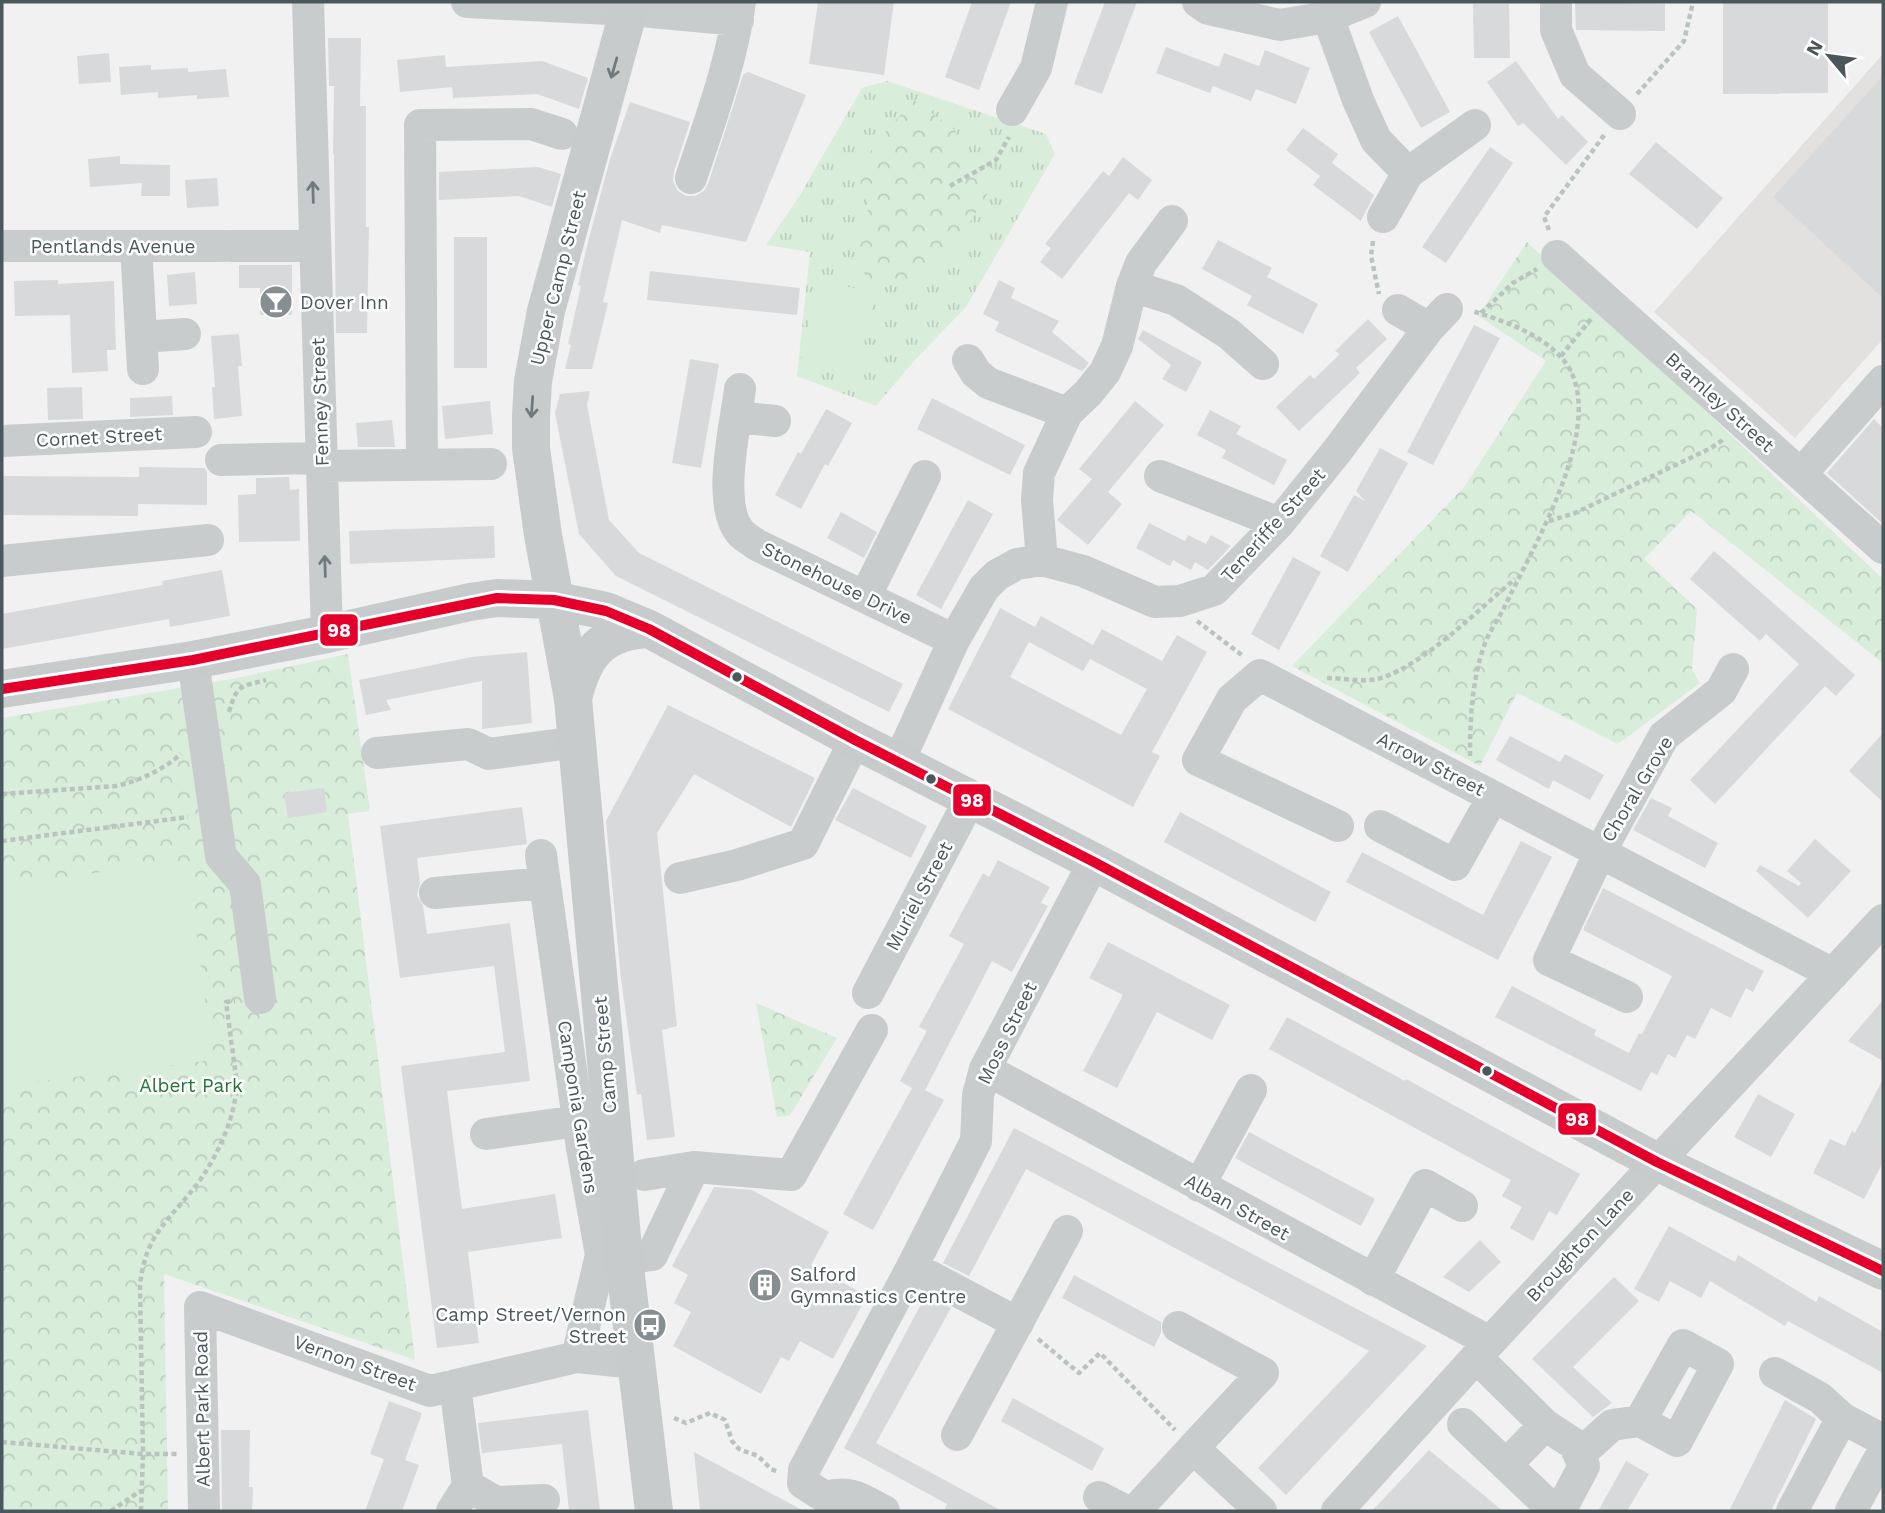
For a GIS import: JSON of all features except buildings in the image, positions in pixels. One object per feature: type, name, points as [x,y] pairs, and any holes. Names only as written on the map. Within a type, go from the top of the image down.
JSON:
[{"type":"main road","name":"Upper Camp Street","points":[[554,600],[531,448],[533,381],[546,311],[630,6]]},
{"type":"main road","points":[[2,689],[193,660],[470,602],[518,598],[554,600],[606,611],[649,629],[856,740],[1094,862],[1657,1162],[1879,1260]]},
{"type":"main road","name":"Camp Street","points":[[554,600],[573,699],[624,1259],[654,1511]]},
{"type":"main road","points":[[573,699],[578,677],[596,648],[621,633],[649,629]]},
{"type":"street","name":"Fenney Street","points":[[307,2],[327,634]]},
{"type":"street","points":[[467,2],[739,11],[710,121],[691,178]]},
{"type":"street","points":[[1012,110],[1036,68],[1052,2]]},
{"type":"street","points":[[1198,2],[1208,9],[1280,25],[1328,17],[1364,2]]},
{"type":"street","points":[[1556,2],[1556,30],[1574,75],[1620,114]]},
{"type":"street","points":[[1328,17],[1358,100],[1376,140],[1408,173]]},
{"type":"street","points":[[422,465],[420,125],[531,124],[562,134]]},
{"type":"street","points":[[1383,217],[1408,173],[1475,125]]},
{"type":"street","points":[[1042,560],[1037,500],[1039,473],[1067,413],[1105,372],[1117,346],[1132,286],[1141,263],[1171,221]]},
{"type":"street","name":"Pentlands Avenue","points":[[2,246],[315,246]]},
{"type":"street","points":[[136,246],[143,369]]},
{"type":"street","name":"Bramley Street","points":[[1557,256],[1883,548]]},
{"type":"street","points":[[1132,286],[1185,305],[1229,334],[1262,364]]},
{"type":"street","points":[[1398,310],[1438,319]]},
{"type":"street","name":"Teneriffe Street","points":[[898,761],[954,640],[984,588],[997,575],[1017,564],[1042,560],[1083,570],[1155,602],[1180,601],[1214,590],[1279,523],[1438,319]]},
{"type":"street","points":[[141,337],[185,334]]},
{"type":"street","points":[[968,360],[976,373],[988,383],[1067,413]]},
{"type":"street","points":[[1801,474],[1883,381]]},
{"type":"street","name":"Stonehouse Drive","points":[[775,421],[738,403],[727,491],[731,514],[740,532],[757,545],[954,640]]},
{"type":"street","name":"Cornet Street","points":[[2,441],[196,432]]},
{"type":"street","points":[[221,460],[491,464]]},
{"type":"street","points":[[1160,475],[1279,523]]},
{"type":"street","points":[[865,597],[925,476]]},
{"type":"street","points":[[2,561],[208,540]]},
{"type":"street","points":[[193,660],[221,856],[245,884],[260,998]]},
{"type":"street","name":"Choral Grove","points":[[1627,997],[1549,960],[1600,852],[1664,736],[1721,691],[1733,669]]},
{"type":"street","points":[[1260,675],[1231,699],[1198,760],[1338,826]]},
{"type":"street","name":"Arrow Street","points":[[1260,675],[1833,974]]},
{"type":"street","points":[[680,878],[737,866],[803,844],[856,740]]},
{"type":"street","points":[[377,753],[468,744],[489,754],[577,742]]},
{"type":"street","points":[[1380,827],[1455,866],[1482,791]]},
{"type":"street","name":"Muriel Street","points":[[868,993],[970,799]]},
{"type":"street","name":"Moss Street","points":[[804,1473],[976,1141],[978,1095],[985,1069],[1094,862]]},
{"type":"street","name":"Camponia Gardens","points":[[435,893],[543,869],[578,1121],[601,1255],[577,1357]]},
{"type":"street","name":"Broughton Lane","points":[[1337,1511],[1883,920]]},
{"type":"street","points":[[644,1175],[694,1167],[791,1175],[872,1030]]},
{"type":"street","name":"Alban Street","points":[[985,1069],[1373,1280],[1483,1350],[1545,1425],[1574,1444],[1579,1455]]},
{"type":"street","points":[[1199,1186],[1251,1090]]},
{"type":"street","points":[[486,1134],[578,1121]]},
{"type":"street","points":[[624,1259],[652,1255],[694,1167]]},
{"type":"street","points":[[1373,1280],[1425,1185],[1462,1206]]},
{"type":"street","points":[[957,1436],[1067,1231]]},
{"type":"street","points":[[912,1267],[1017,1323]]},
{"type":"street","name":"Vernon Street","points":[[200,1307],[430,1391],[577,1357],[636,1363]]},
{"type":"street","name":"Albert Park Road","points":[[200,1307],[204,1511]]},
{"type":"street","points":[[1135,1511],[1263,1373],[1178,1327]]},
{"type":"street","points":[[1775,1373],[1819,1398],[1842,1418],[1883,1440]]},
{"type":"street","points":[[455,1385],[460,1499],[496,1502],[544,1500]]},
{"type":"street","points":[[1792,1511],[1842,1418]]},
{"type":"street","points":[[1463,1424],[1551,1506],[1584,1466],[1579,1455],[1612,1425],[1640,1421]]},
{"type":"street","points":[[1506,1465],[1545,1425]]},
{"type":"street","points":[[1193,1448],[1261,1511]]},
{"type":"street","points":[[1851,1511],[1883,1452]]},
{"type":"street","points":[[804,1473],[803,1483],[825,1497],[839,1493],[853,1495],[884,1511]]},
{"type":"path","points":[[1480,313],[1513,284],[1557,256],[1545,217],[1620,114],[1684,41],[1693,2]]},
{"type":"path","points":[[950,186],[996,160],[1021,117],[1012,110]]},
{"type":"path","points":[[1383,217],[1376,230],[1371,256],[1373,271],[1377,292],[1398,310]]},
{"type":"path","points":[[1561,356],[1606,300]]},
{"type":"path","points":[[1438,319],[1468,309],[1531,334],[1561,356],[1576,379],[1579,403],[1576,440],[1559,495],[1484,644],[1474,689],[1470,731],[1482,791]]},
{"type":"path","points":[[1547,521],[1575,513],[1711,448],[1745,424]]},
{"type":"path","points":[[1301,696],[1328,677],[1354,680],[1380,678],[1408,664],[1461,627],[1518,576]]},
{"type":"path","points":[[1180,601],[1191,616],[1240,653],[1260,675]]},
{"type":"path","points":[[2,794],[116,786],[134,782],[162,769],[189,747],[205,745],[224,723],[237,691],[268,679]]},
{"type":"path","points":[[2,841],[215,813]]},
{"type":"path","points":[[141,1511],[142,1264],[156,1232],[206,1171],[229,1122],[237,1084],[226,1002],[260,998]]},
{"type":"path","points":[[1017,1323],[1079,1373],[1100,1353],[1193,1448]]},
{"type":"path","points":[[643,1420],[670,1416],[686,1423],[710,1412],[725,1420],[732,1441],[739,1449],[758,1456],[771,1469],[804,1473]]},
{"type":"path","points":[[2,1442],[143,1454]]},
{"type":"path","points":[[111,1511],[141,1490]]},
{"type":"shaded area","points":[[1883,54],[1883,339],[1795,438],[1654,312]]},
{"type":"green space","points":[[887,81],[1046,134],[1055,154],[966,307],[914,361],[876,406],[797,376],[810,252],[766,245],[800,195],[862,88]]},
{"type":"green space","points":[[914,100],[956,131],[951,151],[1001,172],[940,270],[877,288],[860,268],[859,230],[870,206],[861,187],[860,175],[874,147]]},
{"type":"green space","points":[[1527,242],[1883,579],[1883,663],[1691,511],[1644,559],[1697,609],[1692,670],[1700,683],[1618,744],[1517,693],[1480,766],[1292,666],[1464,487],[1546,361],[1478,316]]},
{"type":"green space","points":[[819,280],[875,293],[857,376],[800,364]]},
{"type":"green space","name":"Albert Park","points":[[348,654],[370,811],[348,814],[415,1360],[164,1274],[168,1511],[2,1511],[2,718],[232,679]]},
{"type":"green space","points":[[187,861],[213,1060],[2,1086],[2,885]]},
{"type":"green space","points":[[756,1003],[837,1038],[790,1115],[777,1117]]},
{"type":"transit line","name":"98","points":[[2,689],[193,660],[497,598],[554,600],[606,611],[649,629],[855,740],[1094,862],[1657,1162],[1883,1271]]},
{"type":"place","name":"Dover Inn","points":[[276,302]]},
{"type":"place","name":"Salford Gymnastics Centre","points":[[765,1285]]},
{"type":"place","name":"Camp Street/Vernon Street","points":[[650,1325]]}]
